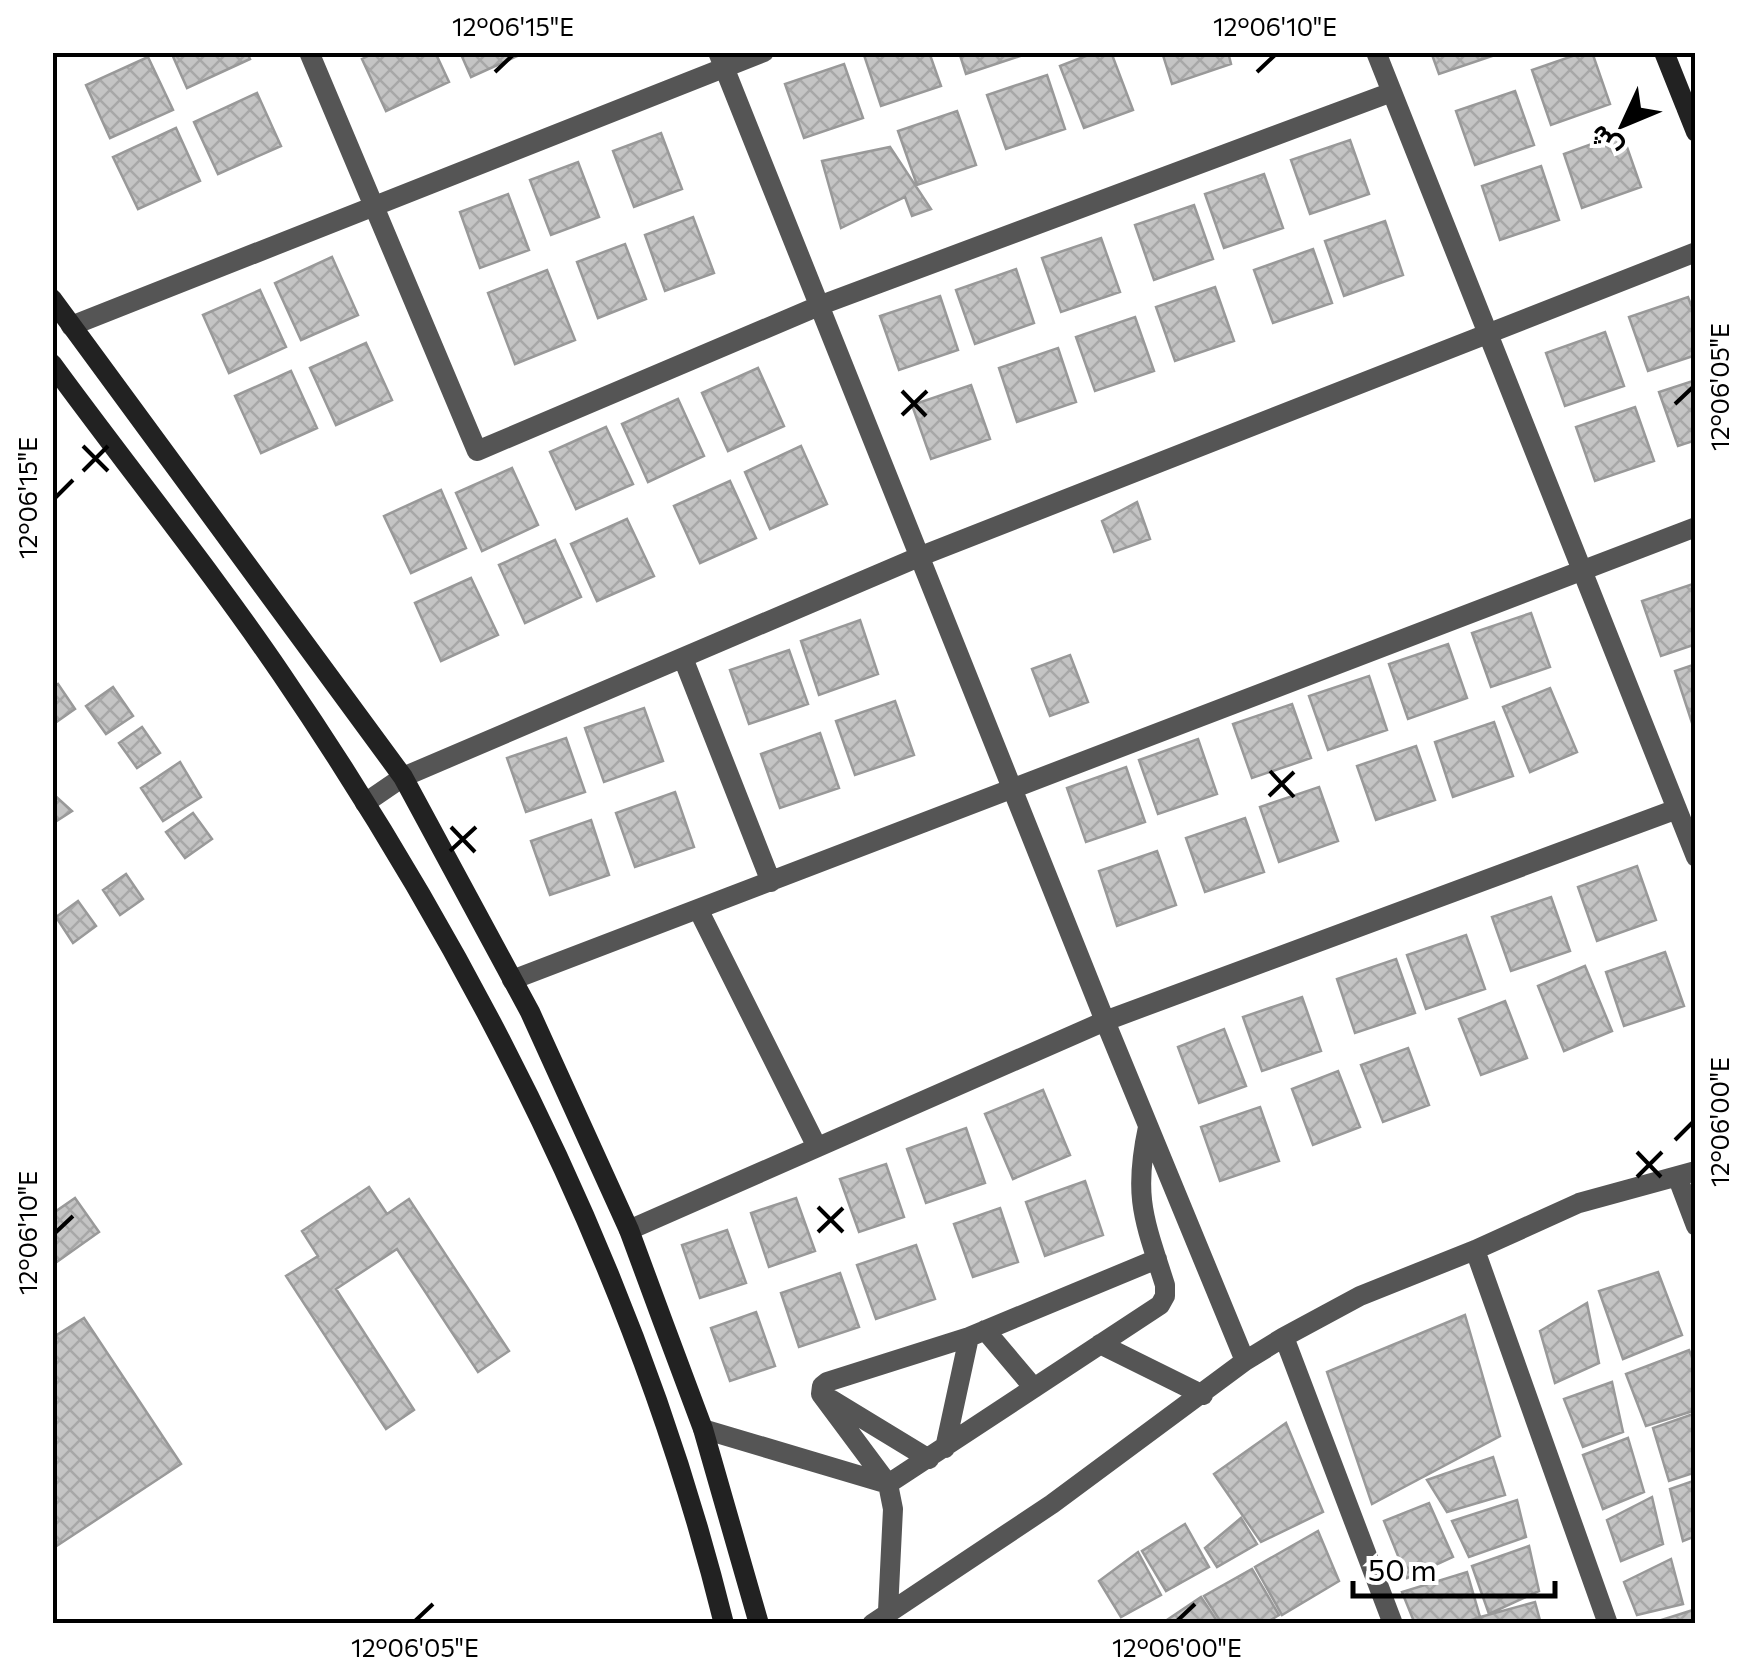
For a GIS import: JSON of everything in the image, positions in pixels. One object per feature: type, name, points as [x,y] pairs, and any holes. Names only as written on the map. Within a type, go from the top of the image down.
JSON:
[{"type":"street","points":[[309,52],[476,451],[820,305],[1392,92]]},
{"type":"street","points":[[70,326],[374,206],[722,60],[764,52]]},
{"type":"street","points":[[1376,52],[1696,857]]},
{"type":"street","points":[[1664,52],[1696,132]]},
{"type":"street","points":[[722,60],[1104,1021],[1245,1361]]},
{"type":"street","points":[[365,804],[403,777],[921,556],[1696,252]]},
{"type":"street","points":[[52,299],[403,777],[512,980],[628,1230],[703,1429],[758,1624]]},
{"type":"street","points":[[52,364],[281,673],[365,804],[461,966],[544,1130],[601,1258],[664,1423],[724,1624]]},
{"type":"street","points":[[512,980],[1696,527]]},
{"type":"street","points":[[684,658],[771,882]]},
{"type":"street","points":[[628,1230],[1104,1021],[1677,809]]},
{"type":"street","points":[[698,910],[817,1147]]},
{"type":"street","points":[[703,1429],[888,1484],[1160,1305],[1165,1285],[1140,1206],[1139,1167],[1148,1126]]},
{"type":"street","points":[[880,1617],[1052,1504],[1245,1361],[1360,1296],[1578,1203],[1686,1173],[1696,1226]]},
{"type":"street","points":[[1475,1250],[1608,1624]]},
{"type":"street","points":[[880,1617],[894,1510],[888,1484],[821,1394],[822,1386],[977,1334],[1157,1260]]},
{"type":"street","points":[[977,1334],[1034,1388]]},
{"type":"street","points":[[937,1453],[977,1334]]},
{"type":"street","points":[[1284,1337],[1391,1623]]},
{"type":"street","points":[[1100,1344],[1203,1394]]},
{"type":"street","points":[[821,1394],[937,1453]]},
{"type":"building","points":[[171,52],[247,52],[250,59],[187,88]]},
{"type":"building","points":[[376,52],[435,52],[449,82],[386,111],[362,59]]},
{"type":"building","points":[[460,52],[526,52],[471,77]]},
{"type":"building","points":[[863,52],[929,52],[941,86],[881,106]]},
{"type":"building","points":[[959,52],[1025,52],[1026,54],[966,74]]},
{"type":"building","points":[[1096,52],[1111,52],[1133,110],[1084,128],[1060,66]]},
{"type":"building","points":[[1162,52],[1228,52],[1231,64],[1172,84]]},
{"type":"building","points":[[1431,52],[1497,52],[1498,54],[1439,74]]},
{"type":"building","points":[[1592,52],[1610,104],[1551,125],[1532,70]]},
{"type":"building","points":[[148,57],[173,110],[110,138],[86,85]]},
{"type":"building","points":[[844,64],[863,118],[804,138],[785,84]]},
{"type":"building","points":[[1047,75],[1065,129],[1006,149],[987,95]]},
{"type":"building","points":[[1515,91],[1534,145],[1475,165],[1456,111]]},
{"type":"building","points":[[257,93],[281,146],[218,174],[194,122]]},
{"type":"building","points":[[957,111],[976,165],[917,185],[898,131]]},
{"type":"building","points":[[176,128],[200,181],[138,209],[113,157]]},
{"type":"building","points":[[661,133],[682,189],[634,207],[613,151]]},
{"type":"building","points":[[1622,133],[1641,187],[1582,208],[1564,154]]},
{"type":"building","points":[[1350,140],[1369,194],[1310,214],[1291,160]]},
{"type":"building","points":[[890,147],[931,209],[912,216],[905,197],[841,228],[822,161]]},
{"type":"building","points":[[578,162],[599,217],[551,235],[530,180]]},
{"type":"building","points":[[1541,166],[1559,220],[1500,240],[1482,186]]},
{"type":"building","points":[[1264,174],[1283,228],[1224,248],[1205,194]]},
{"type":"building","points":[[508,194],[529,250],[480,268],[460,212]]},
{"type":"building","points":[[1194,205],[1213,259],[1154,280],[1135,225]]},
{"type":"building","points":[[693,217],[714,273],[665,291],[645,235]]},
{"type":"building","points":[[1385,221],[1403,275],[1344,296],[1325,241]]},
{"type":"building","points":[[1101,238],[1120,292],[1061,312],[1042,258]]},
{"type":"building","points":[[625,244],[646,299],[598,318],[577,262]]},
{"type":"building","points":[[1313,249],[1332,303],[1273,323],[1254,270]]},
{"type":"building","points":[[332,257],[358,315],[301,340],[275,283]]},
{"type":"building","points":[[1016,269],[1034,323],[975,344],[956,290]]},
{"type":"building","points":[[547,270],[575,340],[515,364],[488,293]]},
{"type":"building","points":[[1215,287],[1234,341],[1175,361],[1156,307]]},
{"type":"building","points":[[260,290],[286,347],[229,373],[203,315]]},
{"type":"building","points":[[940,296],[958,350],[899,370],[880,316]]},
{"type":"building","points":[[1688,297],[1696,318],[1696,355],[1648,371],[1629,317]]},
{"type":"building","points":[[1135,317],[1154,371],[1095,391],[1076,337]]},
{"type":"building","points":[[1605,332],[1624,386],[1565,406],[1546,353]]},
{"type":"building","points":[[366,343],[392,400],[336,425],[310,368]]},
{"type":"building","points":[[1058,348],[1076,402],[1017,422],[999,368]]},
{"type":"building","points":[[758,368],[784,426],[728,451],[702,393]]},
{"type":"building","points":[[291,371],[317,428],[261,453],[235,396]]},
{"type":"building","points":[[1696,380],[1696,440],[1678,446],[1659,392]]},
{"type":"building","points":[[971,385],[990,439],[931,459],[912,405]]},
{"type":"building","points":[[678,399],[704,456],[648,482],[622,424]]},
{"type":"building","points":[[1635,407],[1654,461],[1595,481],[1576,427]]},
{"type":"building","points":[[606,427],[633,484],[576,509],[550,452]]},
{"type":"building","points":[[801,446],[827,504],[770,529],[745,472]]},
{"type":"building","points":[[512,468],[538,525],[482,551],[456,493]]},
{"type":"building","points":[[730,481],[756,538],[700,563],[674,506]]},
{"type":"building","points":[[441,490],[466,548],[411,573],[384,516]]},
{"type":"building","points":[[1137,502],[1150,539],[1114,552],[1102,521]]},
{"type":"building","points":[[627,519],[654,576],[597,601],[571,544]]},
{"type":"building","points":[[555,540],[581,597],[525,623],[499,565]]},
{"type":"building","points":[[471,578],[498,635],[441,661],[415,603]]},
{"type":"building","points":[[1696,583],[1696,644],[1661,656],[1642,601]]},
{"type":"building","points":[[1531,613],[1550,667],[1491,687],[1472,633]]},
{"type":"building","points":[[860,620],[878,674],[819,695],[801,641]]},
{"type":"building","points":[[1448,644],[1467,698],[1408,719],[1389,664]]},
{"type":"building","points":[[789,650],[808,704],[749,724],[730,670]]},
{"type":"building","points":[[1070,655],[1088,702],[1050,716],[1032,669]]},
{"type":"building","points":[[1696,664],[1696,725],[1693,726],[1675,671]]},
{"type":"building","points":[[1369,676],[1387,730],[1328,750],[1309,696]]},
{"type":"building","points":[[58,684],[75,709],[52,725],[52,688]]},
{"type":"building","points":[[113,687],[133,716],[106,734],[86,706]]},
{"type":"building","points":[[1550,688],[1577,752],[1530,772],[1503,707]]},
{"type":"building","points":[[895,701],[914,755],[855,775],[836,721]]},
{"type":"building","points":[[1292,704],[1311,758],[1252,778],[1233,724]]},
{"type":"building","points":[[644,708],[663,761],[604,782],[585,728]]},
{"type":"building","points":[[1494,722],[1513,776],[1453,797],[1435,742]]},
{"type":"building","points":[[142,727],[160,753],[137,768],[119,743]]},
{"type":"building","points":[[820,733],[839,788],[780,808],[761,754]]},
{"type":"building","points":[[566,738],[585,792],[526,812],[507,758]]},
{"type":"building","points":[[1198,739],[1217,794],[1158,814],[1139,760]]},
{"type":"building","points":[[1416,746],[1435,800],[1376,820],[1357,766]]},
{"type":"building","points":[[180,762],[201,797],[163,821],[141,788]]},
{"type":"building","points":[[1126,767],[1145,822],[1086,842],[1067,788]]},
{"type":"building","points":[[1319,787],[1338,841],[1279,862],[1260,807]]},
{"type":"building","points":[[675,792],[694,847],[635,867],[616,813]]},
{"type":"building","points":[[52,793],[72,811],[52,824]]},
{"type":"building","points":[[193,813],[212,839],[185,858],[166,832]]},
{"type":"building","points":[[1245,818],[1264,872],[1205,892],[1186,838]]},
{"type":"building","points":[[591,820],[609,875],[550,895],[531,841]]},
{"type":"building","points":[[1157,851],[1176,905],[1117,926],[1099,871]]},
{"type":"building","points":[[1637,866],[1656,920],[1597,941],[1578,887]]},
{"type":"building","points":[[126,874],[143,899],[120,915],[103,890]]},
{"type":"building","points":[[1551,897],[1570,951],[1511,971],[1492,917]]},
{"type":"building","points":[[78,901],[96,926],[73,943],[56,917]]},
{"type":"building","points":[[1466,935],[1485,989],[1426,1009],[1407,955]]},
{"type":"building","points":[[1665,952],[1684,1006],[1624,1026],[1606,972]]},
{"type":"building","points":[[1396,959],[1415,1013],[1355,1033],[1337,979]]},
{"type":"building","points":[[1585,966],[1612,1031],[1564,1051],[1538,986]]},
{"type":"building","points":[[1302,997],[1321,1051],[1262,1071],[1243,1017]]},
{"type":"building","points":[[1505,1001],[1527,1058],[1481,1075],[1459,1019]]},
{"type":"building","points":[[1224,1029],[1246,1086],[1199,1103],[1178,1047]]},
{"type":"building","points":[[1408,1048],[1429,1105],[1383,1122],[1361,1065]]},
{"type":"building","points":[[1338,1071],[1360,1127],[1313,1145],[1292,1089]]},
{"type":"building","points":[[1043,1090],[1070,1155],[1013,1179],[985,1114]]},
{"type":"building","points":[[1260,1107],[1279,1161],[1220,1181],[1201,1127]]},
{"type":"building","points":[[966,1128],[985,1183],[926,1203],[907,1149]]},
{"type":"building","points":[[886,1164],[904,1217],[859,1232],[840,1179]]},
{"type":"building","points":[[1085,1181],[1103,1235],[1045,1256],[1026,1202]]},
{"type":"building","points":[[369,1187],[387,1214],[409,1199],[509,1351],[478,1372],[397,1249],[336,1289],[414,1410],[386,1429],[286,1276],[318,1256],[302,1231]]},
{"type":"building","points":[[75,1198],[99,1232],[54,1264],[52,1214]]},
{"type":"building","points":[[796,1198],[815,1251],[769,1267],[751,1213]]},
{"type":"building","points":[[1000,1208],[1018,1262],[973,1277],[954,1224]]},
{"type":"building","points":[[727,1230],[746,1283],[700,1298],[682,1245]]},
{"type":"building","points":[[916,1245],[935,1299],[876,1319],[857,1265]]},
{"type":"building","points":[[1658,1272],[1682,1335],[1623,1359],[1599,1291]]},
{"type":"building","points":[[840,1273],[859,1327],[799,1347],[781,1293]]},
{"type":"building","points":[[1587,1303],[1599,1363],[1555,1383],[1540,1331]]},
{"type":"building","points":[[756,1312],[775,1366],[730,1381],[711,1328]]},
{"type":"building","points":[[1465,1315],[1500,1436],[1372,1504],[1327,1372]]},
{"type":"building","points":[[84,1318],[181,1464],[52,1549],[52,1338]]},
{"type":"building","points":[[1689,1350],[1696,1367],[1696,1410],[1646,1426],[1626,1374]]},
{"type":"building","points":[[1612,1382],[1623,1432],[1583,1447],[1564,1399]]},
{"type":"building","points":[[1696,1413],[1696,1472],[1669,1481],[1653,1428]]},
{"type":"building","points":[[1286,1423],[1323,1512],[1261,1542],[1214,1474]]},
{"type":"building","points":[[1628,1438],[1644,1492],[1603,1509],[1583,1455]]},
{"type":"building","points":[[1493,1457],[1505,1495],[1447,1512],[1427,1480]]},
{"type":"building","points":[[1696,1480],[1696,1536],[1683,1541],[1670,1489]]},
{"type":"building","points":[[1652,1497],[1663,1544],[1621,1561],[1607,1520]]},
{"type":"building","points":[[1517,1500],[1526,1537],[1469,1557],[1452,1521]]},
{"type":"building","points":[[1429,1503],[1453,1557],[1407,1578],[1384,1521]]},
{"type":"building","points":[[1241,1518],[1257,1544],[1217,1567],[1205,1548]]},
{"type":"building","points":[[1185,1524],[1209,1567],[1166,1591],[1142,1551]]},
{"type":"building","points":[[1318,1531],[1339,1581],[1282,1615],[1255,1567]]},
{"type":"building","points":[[1529,1546],[1539,1591],[1489,1614],[1472,1566]]},
{"type":"building","points":[[1138,1552],[1161,1595],[1121,1617],[1099,1581]]},
{"type":"building","points":[[1671,1559],[1683,1604],[1637,1615],[1624,1582]]},
{"type":"building","points":[[1252,1569],[1279,1615],[1264,1624],[1222,1624],[1204,1596]]},
{"type":"building","points":[[1467,1572],[1480,1617],[1460,1624],[1415,1624],[1402,1592]]},
{"type":"building","points":[[1201,1597],[1219,1624],[1161,1624]]},
{"type":"building","points":[[1535,1602],[1541,1624],[1483,1624],[1480,1617]]},
{"type":"building","points":[[1696,1609],[1696,1624],[1649,1624]]}]
